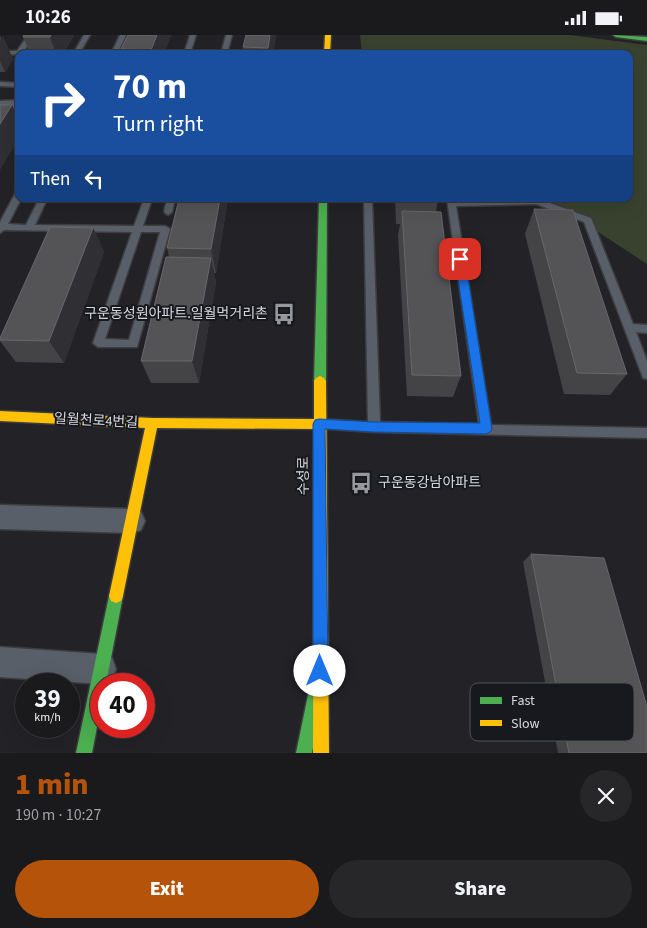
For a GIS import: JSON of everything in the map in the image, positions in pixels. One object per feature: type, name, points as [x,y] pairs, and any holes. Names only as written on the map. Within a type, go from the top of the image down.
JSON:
[{"type":"street","points":[[327,50],[328,35]]},
{"type":"street","points":[[616,35],[647,39]]},
{"type":"street","points":[[0,105],[15,104]]},
{"type":"street","name":"수성로","points":[[321,753],[319,424],[323,202]]},
{"type":"street","name":"일월천로4번길","points":[[0,416],[152,423],[84,753]]},
{"type":"street","points":[[152,423],[319,424]]},
{"type":"street","points":[[0,517],[132,521]]},
{"type":"street","points":[[0,662],[101,669]]},
{"type":"street","points":[[304,753],[320,671]]},
{"type":"lane","points":[[21,50],[31,35]]},
{"type":"lane","points":[[78,50],[87,35]]},
{"type":"lane","points":[[116,50],[123,35]]},
{"type":"lane","points":[[188,50],[193,35]]},
{"type":"lane","points":[[225,50],[229,35]]},
{"type":"lane","points":[[0,53],[15,53]]},
{"type":"lane","points":[[0,84],[15,85]]},
{"type":"lane","points":[[15,201],[1,228],[29,228],[139,229],[165,229],[133,344],[98,343],[139,229],[147,202]]},
{"type":"lane","points":[[29,228],[42,202]]},
{"type":"lane","points":[[168,212],[170,202]]},
{"type":"lane","points":[[368,202],[374,427]]},
{"type":"lane","points":[[451,202],[486,429]]},
{"type":"lane","points":[[540,202],[588,220],[647,375]]},
{"type":"lane","points":[[629,328],[647,329]]},
{"type":"lane","points":[[319,424],[647,433]]},
{"type":"green space","points":[[360,35],[570,35],[647,45],[647,264],[553,202],[633,202],[633,50],[362,50]]},
{"type":"building","points":[[24,35],[51,35],[50,37],[23,37]]},
{"type":"building","points":[[128,35],[157,35],[151,50],[121,49]]},
{"type":"building","points":[[246,35],[270,35],[268,48],[243,47]]},
{"type":"building","points":[[0,105],[12,105],[0,124]]},
{"type":"building","points":[[178,202],[219,202],[211,249],[167,248]]},
{"type":"building","points":[[534,209],[573,210],[627,374],[577,373]]},
{"type":"building","points":[[402,211],[441,212],[461,376],[412,375]]},
{"type":"building","points":[[50,227],[93,228],[49,341],[0,340],[0,338]]},
{"type":"building","points":[[166,257],[211,258],[192,361],[141,361]]},
{"type":"building","points":[[531,554],[604,558],[647,707],[647,753],[569,753],[567,741],[634,741],[634,683],[556,683]]},
{"type":"traffic: fast","points":[[616,35],[647,39]]},
{"type":"traffic: fast","points":[[320,381],[323,202]]},
{"type":"traffic: fast","points":[[84,753],[116,596]]},
{"type":"traffic: fast","points":[[304,753],[320,671]]},
{"type":"traffic: slow","points":[[327,50],[328,35]]},
{"type":"traffic: slow","points":[[320,381],[321,753]]},
{"type":"traffic: slow","points":[[0,416],[152,423],[116,596]]},
{"type":"traffic: slow","points":[[152,423],[319,424]]},
{"type":"place","name":"구운동성원아파트.일월먹거리촌","points":[[284,314]]},
{"type":"place","name":"구운동강남아파트","points":[[361,483]]},
{"type":"route","points":[[320,671],[319,424],[486,429],[460,259]]}]
